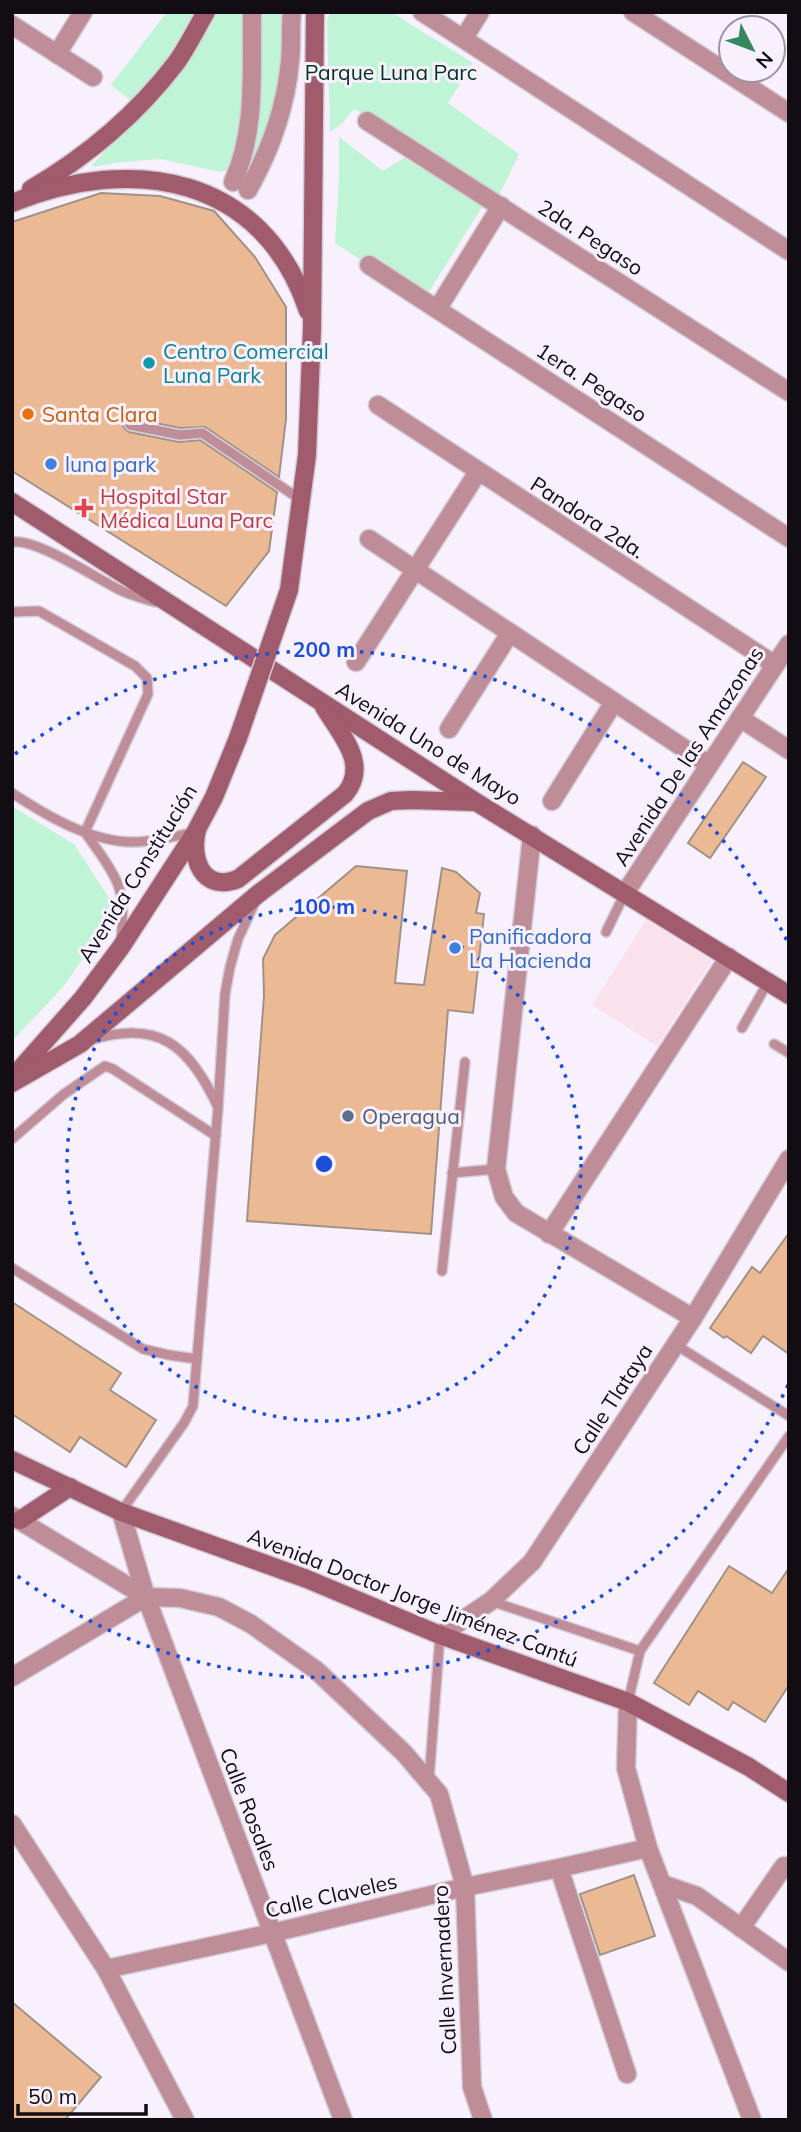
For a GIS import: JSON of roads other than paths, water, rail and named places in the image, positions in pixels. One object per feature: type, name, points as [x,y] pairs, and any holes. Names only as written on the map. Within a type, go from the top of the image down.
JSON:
[{"type":"main road","points":[[12,201],[64,169],[120,124],[176,62],[206,12]]},
{"type":"main road","name":"Avenida Constitución","points":[[12,1080],[83,998],[121,947],[197,828],[214,797],[238,738],[289,590],[307,454],[313,328],[315,12]]},
{"type":"main road","points":[[12,201],[73,184],[117,178],[163,181],[208,194],[242,215],[271,242],[293,274],[313,328]]},
{"type":"main road","name":"Avenida Uno de Mayo","points":[[12,502],[476,802],[789,995]]},
{"type":"main road","points":[[197,828],[195,851],[200,869],[213,880],[232,881],[345,794],[355,776],[354,755],[320,701]]},
{"type":"main road","points":[[12,1080],[80,1044],[258,894],[368,811],[391,802],[411,800],[476,802]]},
{"type":"main road","name":"Avenida Doctor Jorge Jiménez Cantú","points":[[12,1460],[121,1512],[307,1579],[440,1635],[628,1702],[789,1793]]},
{"type":"main road","points":[[16,1518],[70,1487]]},
{"type":"street","points":[[57,54],[83,12]]},
{"type":"street","points":[[252,12],[249,131],[241,162],[240,186],[265,156],[282,107],[291,58],[292,12]]},
{"type":"street","points":[[422,12],[789,251]]},
{"type":"street","points":[[464,38],[480,12]]},
{"type":"street","points":[[634,12],[789,113]]},
{"type":"street","points":[[12,25],[93,77]]},
{"type":"street","name":"2da. Pegaso","points":[[367,121],[789,392]]},
{"type":"street","points":[[438,308],[501,206]]},
{"type":"street","name":"1era. Pegaso","points":[[369,265],[789,538]]},
{"type":"street","name":"Pandora 2da.","points":[[378,405],[775,665]]},
{"type":"street","points":[[356,662],[478,472]]},
{"type":"street","points":[[369,539],[709,765]]},
{"type":"street","points":[[449,729],[510,633]]},
{"type":"street","name":"Avenida De las Amazonas","points":[[625,894],[789,643]]},
{"type":"street","points":[[551,800],[614,702]]},
{"type":"street","points":[[740,718],[789,750]]},
{"type":"street","points":[[532,835],[496,1169],[504,1196],[516,1213],[693,1318]]},
{"type":"street","points":[[549,1234],[729,957]]},
{"type":"street","name":"Calle Tlataya","points":[[440,1635],[491,1601],[533,1562],[676,1345],[789,1159]]},
{"type":"street","name":"Calle Rosales","points":[[121,1512],[146,1597],[344,2120]]},
{"type":"street","name":"Calle Invernadero","points":[[16,1518],[146,1597],[180,1598],[219,1607],[251,1624],[316,1670],[404,1753],[439,1794],[465,1887],[472,2087],[483,2120]]},
{"type":"street","points":[[12,1677],[146,1597]]},
{"type":"street","points":[[628,1702],[626,1768],[648,1848],[752,2120]]},
{"type":"street","points":[[12,1824],[106,1969],[185,2120]]},
{"type":"street","name":"Calle Claveles","points":[[106,1969],[648,1848]]},
{"type":"street","points":[[741,1928],[783,1866]]},
{"type":"street","points":[[559,1868],[626,2074]]},
{"type":"street","points":[[662,1884],[697,1896],[789,1962]]},
{"type":"lane","points":[[130,425],[180,435],[202,433],[301,500]]},
{"type":"lane","points":[[12,542],[18,541],[45,550],[121,591],[181,610]]},
{"type":"lane","points":[[12,611],[39,611],[135,666],[147,678],[148,694],[85,832]]},
{"type":"lane","points":[[12,793],[57,820],[117,841],[136,842],[197,828]]},
{"type":"lane","points":[[85,832],[110,868],[119,887],[122,905],[121,947]]},
{"type":"lane","points":[[121,1512],[184,1423],[193,1406],[225,994],[238,939],[258,894]]},
{"type":"lane","points":[[606,932],[625,894]]},
{"type":"lane","points":[[742,1028],[768,982]]},
{"type":"lane","points":[[80,1044],[123,1032],[158,1037],[175,1045],[187,1056],[207,1085],[218,1108]]},
{"type":"lane","points":[[774,1044],[789,1053]]},
{"type":"lane","points":[[442,1271],[465,1062]]},
{"type":"lane","points":[[12,1139],[64,1094],[105,1066],[216,1136]]},
{"type":"lane","points":[[452,1173],[496,1169]]},
{"type":"lane","points":[[12,1268],[143,1349],[197,1359]]},
{"type":"lane","points":[[676,1345],[789,1416]]},
{"type":"lane","points":[[628,1702],[640,1651],[789,1436]]},
{"type":"lane","points":[[491,1601],[640,1651]]},
{"type":"lane","points":[[429,1782],[440,1635]]},
{"type":"place","name":"Centro Comercial Luna Park","points":[[149,363]]},
{"type":"place","name":"Santa Clara","points":[[28,414]]},
{"type":"place","name":"luna park","points":[[51,464]]},
{"type":"place","name":"Hospital Star Médica Luna Parc","points":[[84,508]]},
{"type":"place","name":"Panificadora La Hacienda","points":[[455,948]]},
{"type":"place","name":"Operagua","points":[[348,1116]]},
{"type":"park label","name":"Parque Luna Parc","points":[[391,72]]}]
